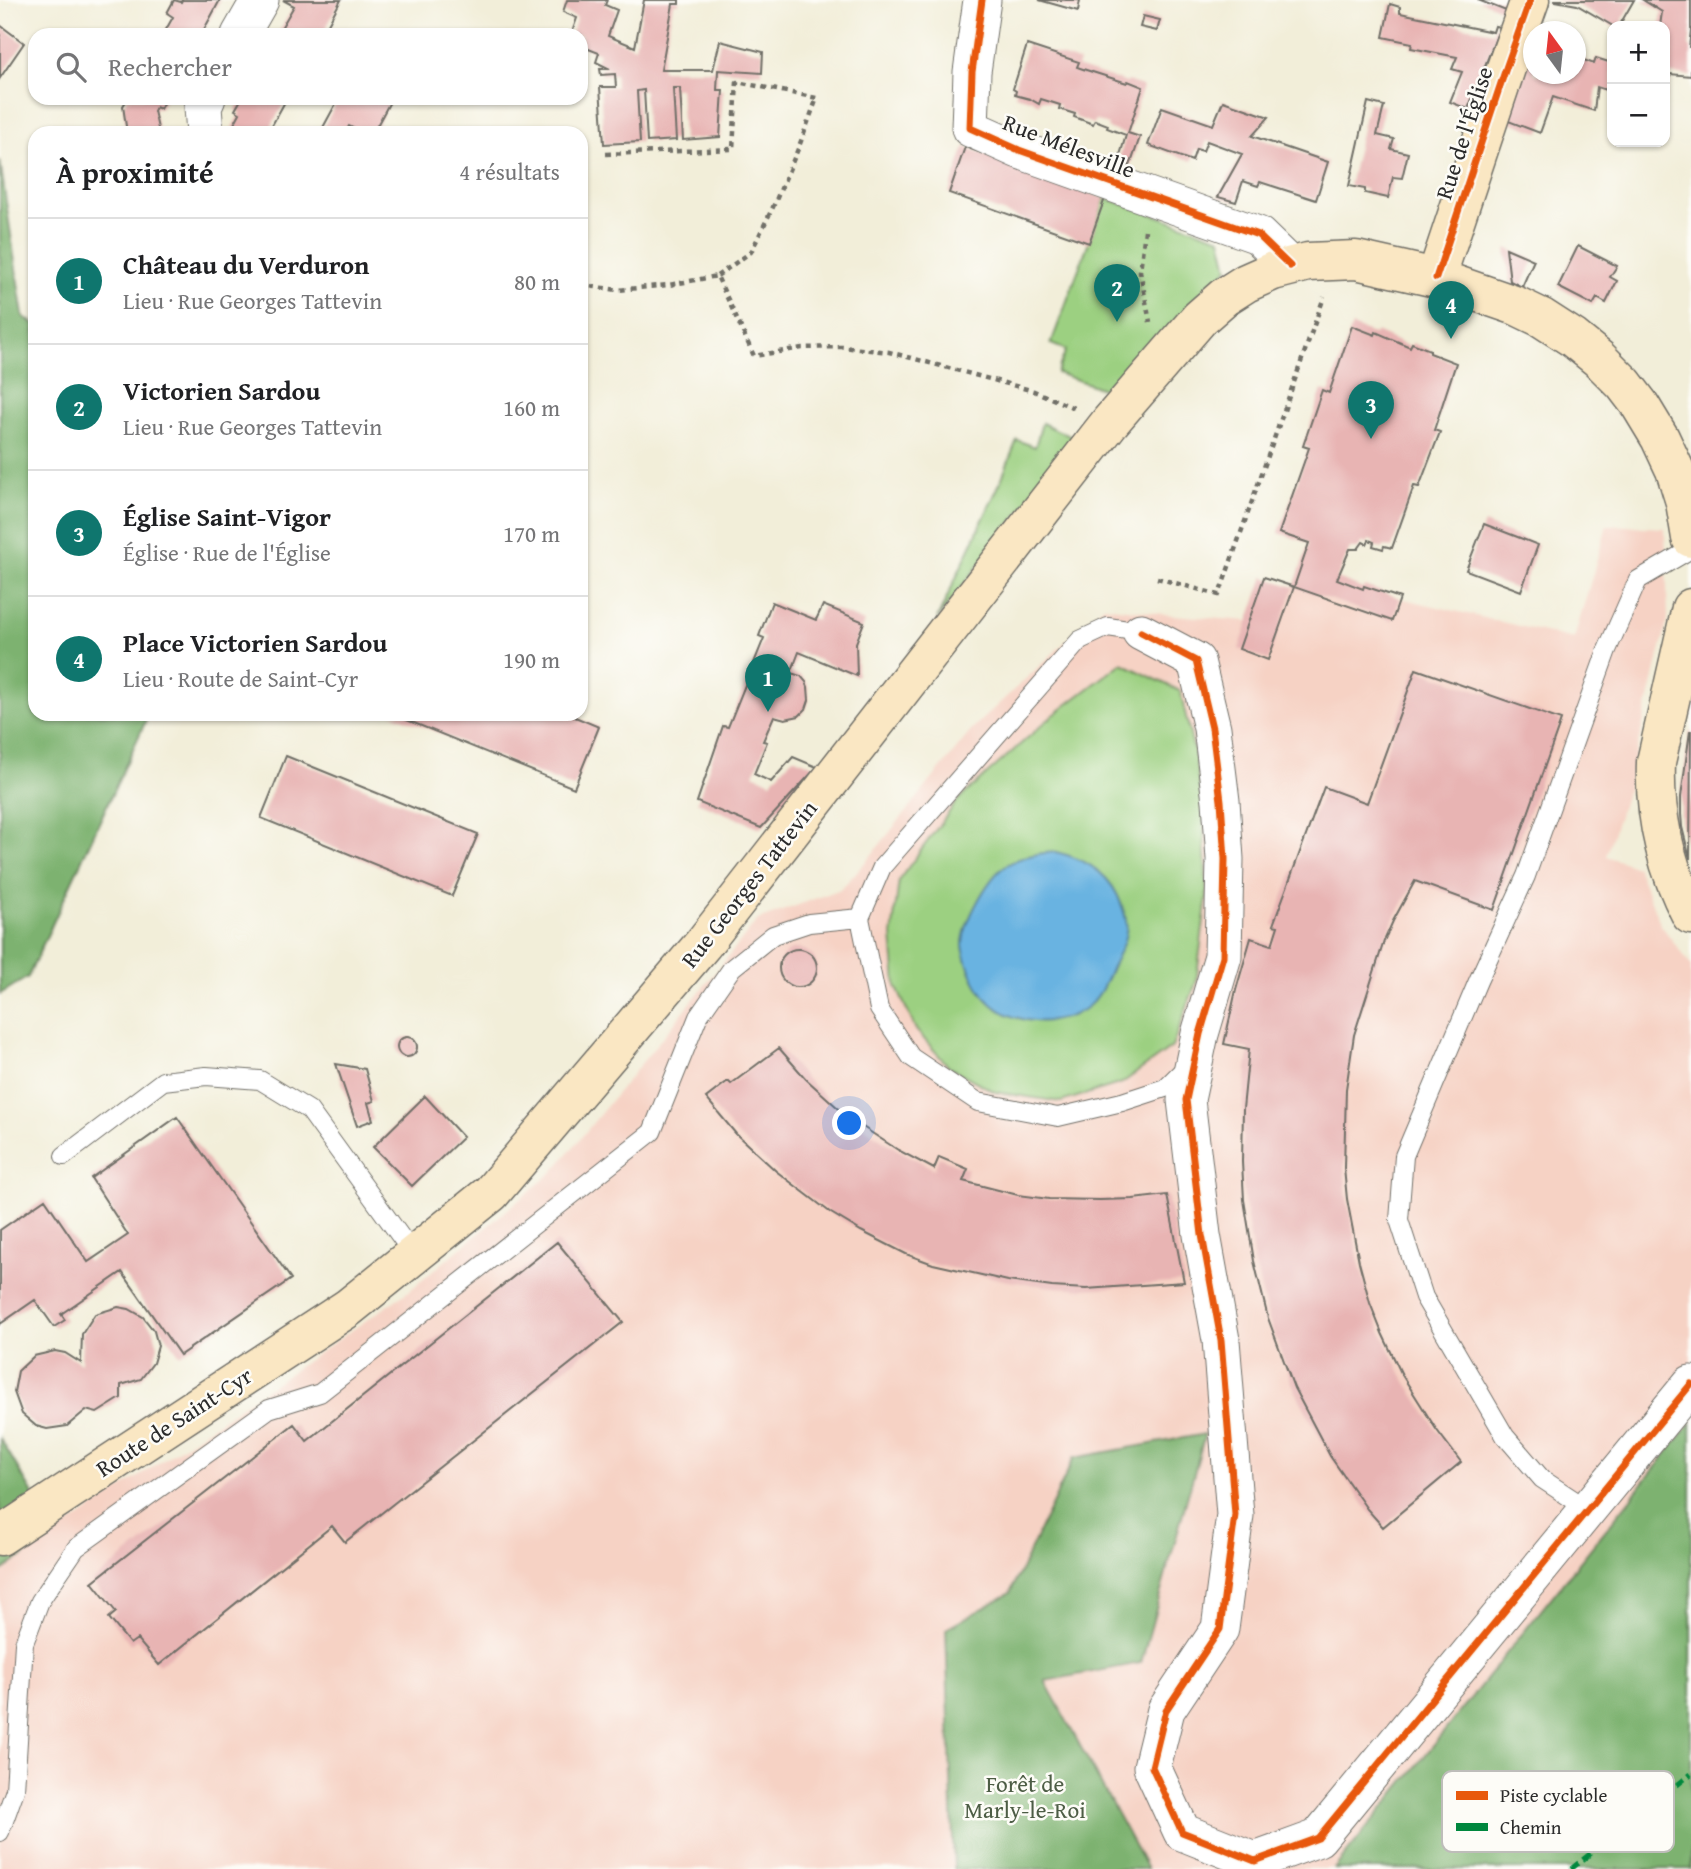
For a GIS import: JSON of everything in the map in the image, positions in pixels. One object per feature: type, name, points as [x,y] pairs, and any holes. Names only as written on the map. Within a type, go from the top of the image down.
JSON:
[{"type":"main road","name":"Rue de l'Église","points":[[1436,278],[1530,0]]},
{"type":"main road","name":"Rue Georges Tattevin","points":[[348,1308],[491,1193],[703,944],[1110,422],[1200,318],[1224,297],[1257,278],[1308,262],[1371,262],[1436,278]]},
{"type":"main road","points":[[1436,278],[1517,306],[1542,318],[1573,338],[1608,367],[1640,405],[1660,439],[1675,470],[1691,538]]},
{"type":"main road","points":[[1691,608],[1659,750],[1655,784],[1663,845],[1673,877],[1691,915]]},
{"type":"main road","name":"Route de Saint-Cyr","points":[[0,1536],[348,1308]]},
{"type":"street","points":[[244,28],[260,0]]},
{"type":"street","name":"Rue Mélesville","points":[[982,0],[972,72],[970,128],[1151,213]]},
{"type":"street","points":[[204,105],[204,126]]},
{"type":"street","points":[[1151,213],[1258,235],[1290,266]]},
{"type":"street","points":[[1141,632],[1196,661],[1212,728],[1221,801],[1224,859],[1223,956],[1186,1100],[1202,1234],[1220,1340],[1235,1516],[1220,1629],[1166,1710],[1152,1767],[1182,1832],[1255,1861],[1318,1838],[1691,1384]]},
{"type":"lane","points":[[1589,1510],[1542,1479],[1506,1436],[1424,1297],[1399,1220],[1404,1156],[1526,876],[1607,650],[1638,579],[1691,549]]},
{"type":"lane","points":[[1141,632],[1108,627],[1080,640],[882,867],[860,918],[879,1009],[911,1057],[978,1102],[1058,1117],[1122,1102],[1165,1088],[1195,1059]]},
{"type":"lane","points":[[0,1832],[15,1790],[24,1643],[40,1601],[76,1548],[270,1409],[320,1393],[652,1132],[698,1017],[732,968],[773,935],[809,923],[860,918]]},
{"type":"lane","points":[[64,1156],[163,1081],[206,1076],[260,1080],[309,1110],[414,1255]]},
{"type":"path","points":[[588,286],[618,290],[669,285],[717,276],[751,252],[798,149],[817,98],[737,82],[733,149],[606,154]]},
{"type":"path","points":[[1151,213],[1140,271],[1149,320],[1161,363]]},
{"type":"path","points":[[1157,578],[1219,595],[1338,260]]},
{"type":"path","points":[[717,276],[754,356],[802,348],[842,347],[888,352],[1034,391]]},
{"type":"shaded area","points":[[1607,525],[1665,528],[1668,618],[1628,787],[1606,856],[1637,867],[1661,925],[1691,966],[1691,1423],[1334,1869],[1147,1869],[1045,1681],[1141,1662],[1205,1434],[1074,1458],[1010,1593],[946,1629],[954,1869],[0,1869],[0,1572],[409,1291],[553,1172],[758,920],[841,889],[975,726],[1104,606],[1248,621],[1264,577],[1391,621],[1400,598],[1574,639]]},
{"type":"green space","points":[[0,161],[23,316],[28,320],[28,721],[146,721],[28,977],[0,994]]},
{"type":"green space","points":[[1105,198],[1221,238],[1228,268],[1109,391],[1057,373],[1066,350],[1051,344]]},
{"type":"green space","points":[[1042,423],[1076,439],[937,619],[1017,440],[1035,447]]},
{"type":"green space","points":[[1122,663],[1180,691],[1194,751],[1203,809],[1207,897],[1196,983],[1172,1047],[1122,1083],[1061,1102],[995,1092],[949,1067],[916,1030],[896,986],[892,935],[899,880],[958,800],[1051,717]]},
{"type":"green space","points":[[1691,1423],[1691,1869],[1334,1869]]},
{"type":"green space","name":"Forêt de Marly-le-Roi","points":[[1205,1434],[1141,1663],[1045,1681],[1147,1869],[954,1869],[946,1629],[1010,1593],[1074,1458]]},
{"type":"green space","points":[[0,1438],[56,1533],[0,1572]]},
{"type":"water","points":[[1056,852],[1088,864],[1105,877],[1118,895],[1127,926],[1122,945],[1104,985],[1089,1006],[1061,1019],[1025,1020],[1003,1012],[981,992],[965,954],[964,935],[978,902],[998,872],[1023,857]]},
{"type":"building","points":[[174,0],[220,0],[205,28],[167,28],[173,17],[167,13]]},
{"type":"building","points":[[283,0],[341,0],[326,28],[281,28],[294,6]]},
{"type":"building","points":[[567,0],[607,0],[605,5],[617,10],[608,36],[635,47],[644,0],[679,0],[679,4],[673,4],[661,70],[713,70],[720,41],[763,52],[762,73],[718,70],[717,90],[723,90],[720,137],[683,140],[680,88],[673,88],[676,140],[647,142],[644,90],[637,91],[640,142],[604,144],[600,87],[616,87],[615,74],[601,75],[600,69],[610,69],[596,62],[599,53],[588,49],[588,28],[573,28],[577,18],[563,12]]},
{"type":"building","points":[[1039,0],[1080,0],[1078,11]]},
{"type":"building","points":[[1478,0],[1510,0],[1506,11]]},
{"type":"building","points":[[1634,0],[1622,21],[1607,22],[1577,5],[1555,1]]},
{"type":"building","points":[[1643,0],[1691,0],[1691,76],[1670,74],[1670,21],[1661,21],[1662,12]]},
{"type":"building","points":[[1390,4],[1400,7],[1400,13],[1493,32],[1495,26],[1500,27],[1468,109],[1450,102],[1462,72],[1452,69],[1457,57],[1411,48],[1412,43],[1383,37]]},
{"type":"building","points":[[1143,16],[1160,20],[1157,31],[1140,27]]},
{"type":"building","points":[[0,25],[24,43],[0,78]]},
{"type":"building","points":[[1027,45],[1079,62],[1077,67],[1143,87],[1128,133],[1140,137],[1130,166],[1118,162],[1126,135],[1095,120],[1093,124],[1074,117],[1075,114],[1059,109],[1060,105],[1041,99],[1039,104],[1015,95],[1016,91],[1013,89]]},
{"type":"building","points":[[1596,58],[1607,61],[1607,90],[1597,87],[1594,111],[1553,97],[1540,133],[1503,119],[1523,68],[1523,84],[1586,84],[1586,61],[1594,64]]},
{"type":"building","points":[[1223,101],[1269,117],[1252,136],[1328,162],[1316,200],[1260,182],[1258,186],[1243,181],[1236,202],[1218,197],[1242,154],[1207,141],[1203,151],[1196,149],[1192,161],[1148,145],[1162,107],[1213,125]]},
{"type":"building","points":[[1368,102],[1384,106],[1377,135],[1394,139],[1391,149],[1408,153],[1402,178],[1393,177],[1388,198],[1349,186]]},
{"type":"building","points":[[162,105],[154,111],[157,126],[126,126],[123,106]]},
{"type":"building","points":[[238,105],[283,105],[272,126],[233,126],[240,113],[235,110]]},
{"type":"building","points":[[335,105],[388,105],[377,126],[324,126]]},
{"type":"building","points":[[965,147],[1105,198],[1089,243],[949,193]]},
{"type":"building","points":[[1578,246],[1617,266],[1610,277],[1617,281],[1606,303],[1597,298],[1593,305],[1558,287]]},
{"type":"building","points":[[1506,248],[1534,260],[1522,287],[1510,281]]},
{"type":"building","points":[[1352,326],[1375,335],[1376,332],[1410,347],[1412,343],[1456,363],[1434,430],[1440,432],[1419,487],[1414,486],[1392,548],[1373,546],[1374,542],[1369,540],[1367,544],[1363,542],[1358,549],[1350,549],[1337,579],[1400,598],[1392,621],[1294,587],[1309,543],[1279,533],[1309,448],[1303,446],[1322,390],[1329,393]]},
{"type":"building","points":[[1484,524],[1538,545],[1521,591],[1466,570]]},
{"type":"building","points":[[1264,577],[1294,587],[1268,660],[1239,649]]},
{"type":"building","points":[[772,602],[816,620],[823,605],[864,622],[856,643],[857,676],[799,652],[791,673],[801,676],[806,682],[809,700],[806,709],[799,716],[785,719],[774,716],[763,741],[767,742],[754,774],[771,782],[793,757],[817,767],[761,828],[697,802],[723,726],[728,727],[764,638],[759,636]]},
{"type":"building","points":[[1416,669],[1561,720],[1494,910],[1415,881],[1384,941],[1354,1035],[1346,1089],[1344,1168],[1359,1262],[1370,1303],[1402,1375],[1436,1429],[1461,1462],[1383,1527],[1330,1456],[1294,1388],[1268,1318],[1254,1261],[1244,1200],[1243,1109],[1249,1049],[1224,1044],[1251,938],[1272,945],[1278,926],[1273,925],[1324,787],[1367,803]]},
{"type":"building","points":[[409,721],[585,721],[599,727],[574,788]]},
{"type":"building","points":[[1690,731],[1690,859],[1682,827],[1681,797]]},
{"type":"building","points":[[286,756],[478,834],[452,896],[261,818]]},
{"type":"building","points":[[798,949],[811,955],[817,968],[811,981],[798,987],[785,981],[779,968],[785,955]]},
{"type":"building","points":[[403,1037],[411,1037],[417,1047],[411,1057],[403,1057],[397,1051],[397,1043]]},
{"type":"building","points":[[779,1048],[806,1079],[849,1118],[898,1150],[934,1169],[939,1157],[968,1169],[963,1181],[1018,1195],[1049,1199],[1133,1199],[1167,1195],[1184,1282],[1086,1289],[1008,1281],[933,1264],[906,1254],[861,1231],[831,1213],[776,1171],[736,1134],[706,1098],[728,1081],[731,1084]]},
{"type":"building","points":[[336,1064],[365,1069],[374,1101],[368,1103],[373,1120],[357,1126]]},
{"type":"building","points":[[425,1096],[463,1137],[412,1186],[373,1147]]},
{"type":"building","points":[[177,1117],[291,1279],[180,1355],[122,1272],[61,1314],[65,1320],[54,1327],[35,1300],[0,1324],[0,1230],[45,1199],[88,1262],[128,1235],[91,1178]]},
{"type":"building","points":[[557,1242],[623,1322],[345,1542],[332,1526],[159,1665],[137,1639],[130,1644],[109,1618],[116,1612],[92,1582],[294,1424],[307,1441]]},
{"type":"building","points":[[118,1307],[129,1309],[143,1317],[154,1331],[158,1346],[153,1363],[141,1379],[121,1385],[121,1398],[97,1413],[86,1410],[67,1426],[47,1429],[36,1426],[22,1414],[14,1392],[18,1371],[34,1356],[55,1351],[65,1353],[81,1363],[82,1334],[95,1314]]},
{"type":"marked path","points":[[1674,1787],[1691,1774]]},
{"type":"marked path","points":[[1571,1869],[1592,1852]]},
{"type":"cycle path","points":[[982,0],[972,72],[970,128],[1019,150],[1258,235],[1290,266]]},
{"type":"cycle path","points":[[1436,278],[1530,0]]},
{"type":"cycle path","points":[[1141,632],[1196,661],[1212,728],[1225,859],[1223,956],[1200,1034],[1186,1100],[1202,1235],[1221,1340],[1235,1515],[1220,1629],[1166,1710],[1152,1767],[1182,1832],[1255,1861],[1318,1838],[1691,1384]]},
{"type":"place","name":"Victorien Sardou","points":[[1117,322]]},
{"type":"place","name":"Place Victorien Sardou","points":[[1451,339]]},
{"type":"place","name":"Église Saint-Vigor","points":[[1371,439]]},
{"type":"place","name":"Château du Verduron","points":[[768,712]]}]
